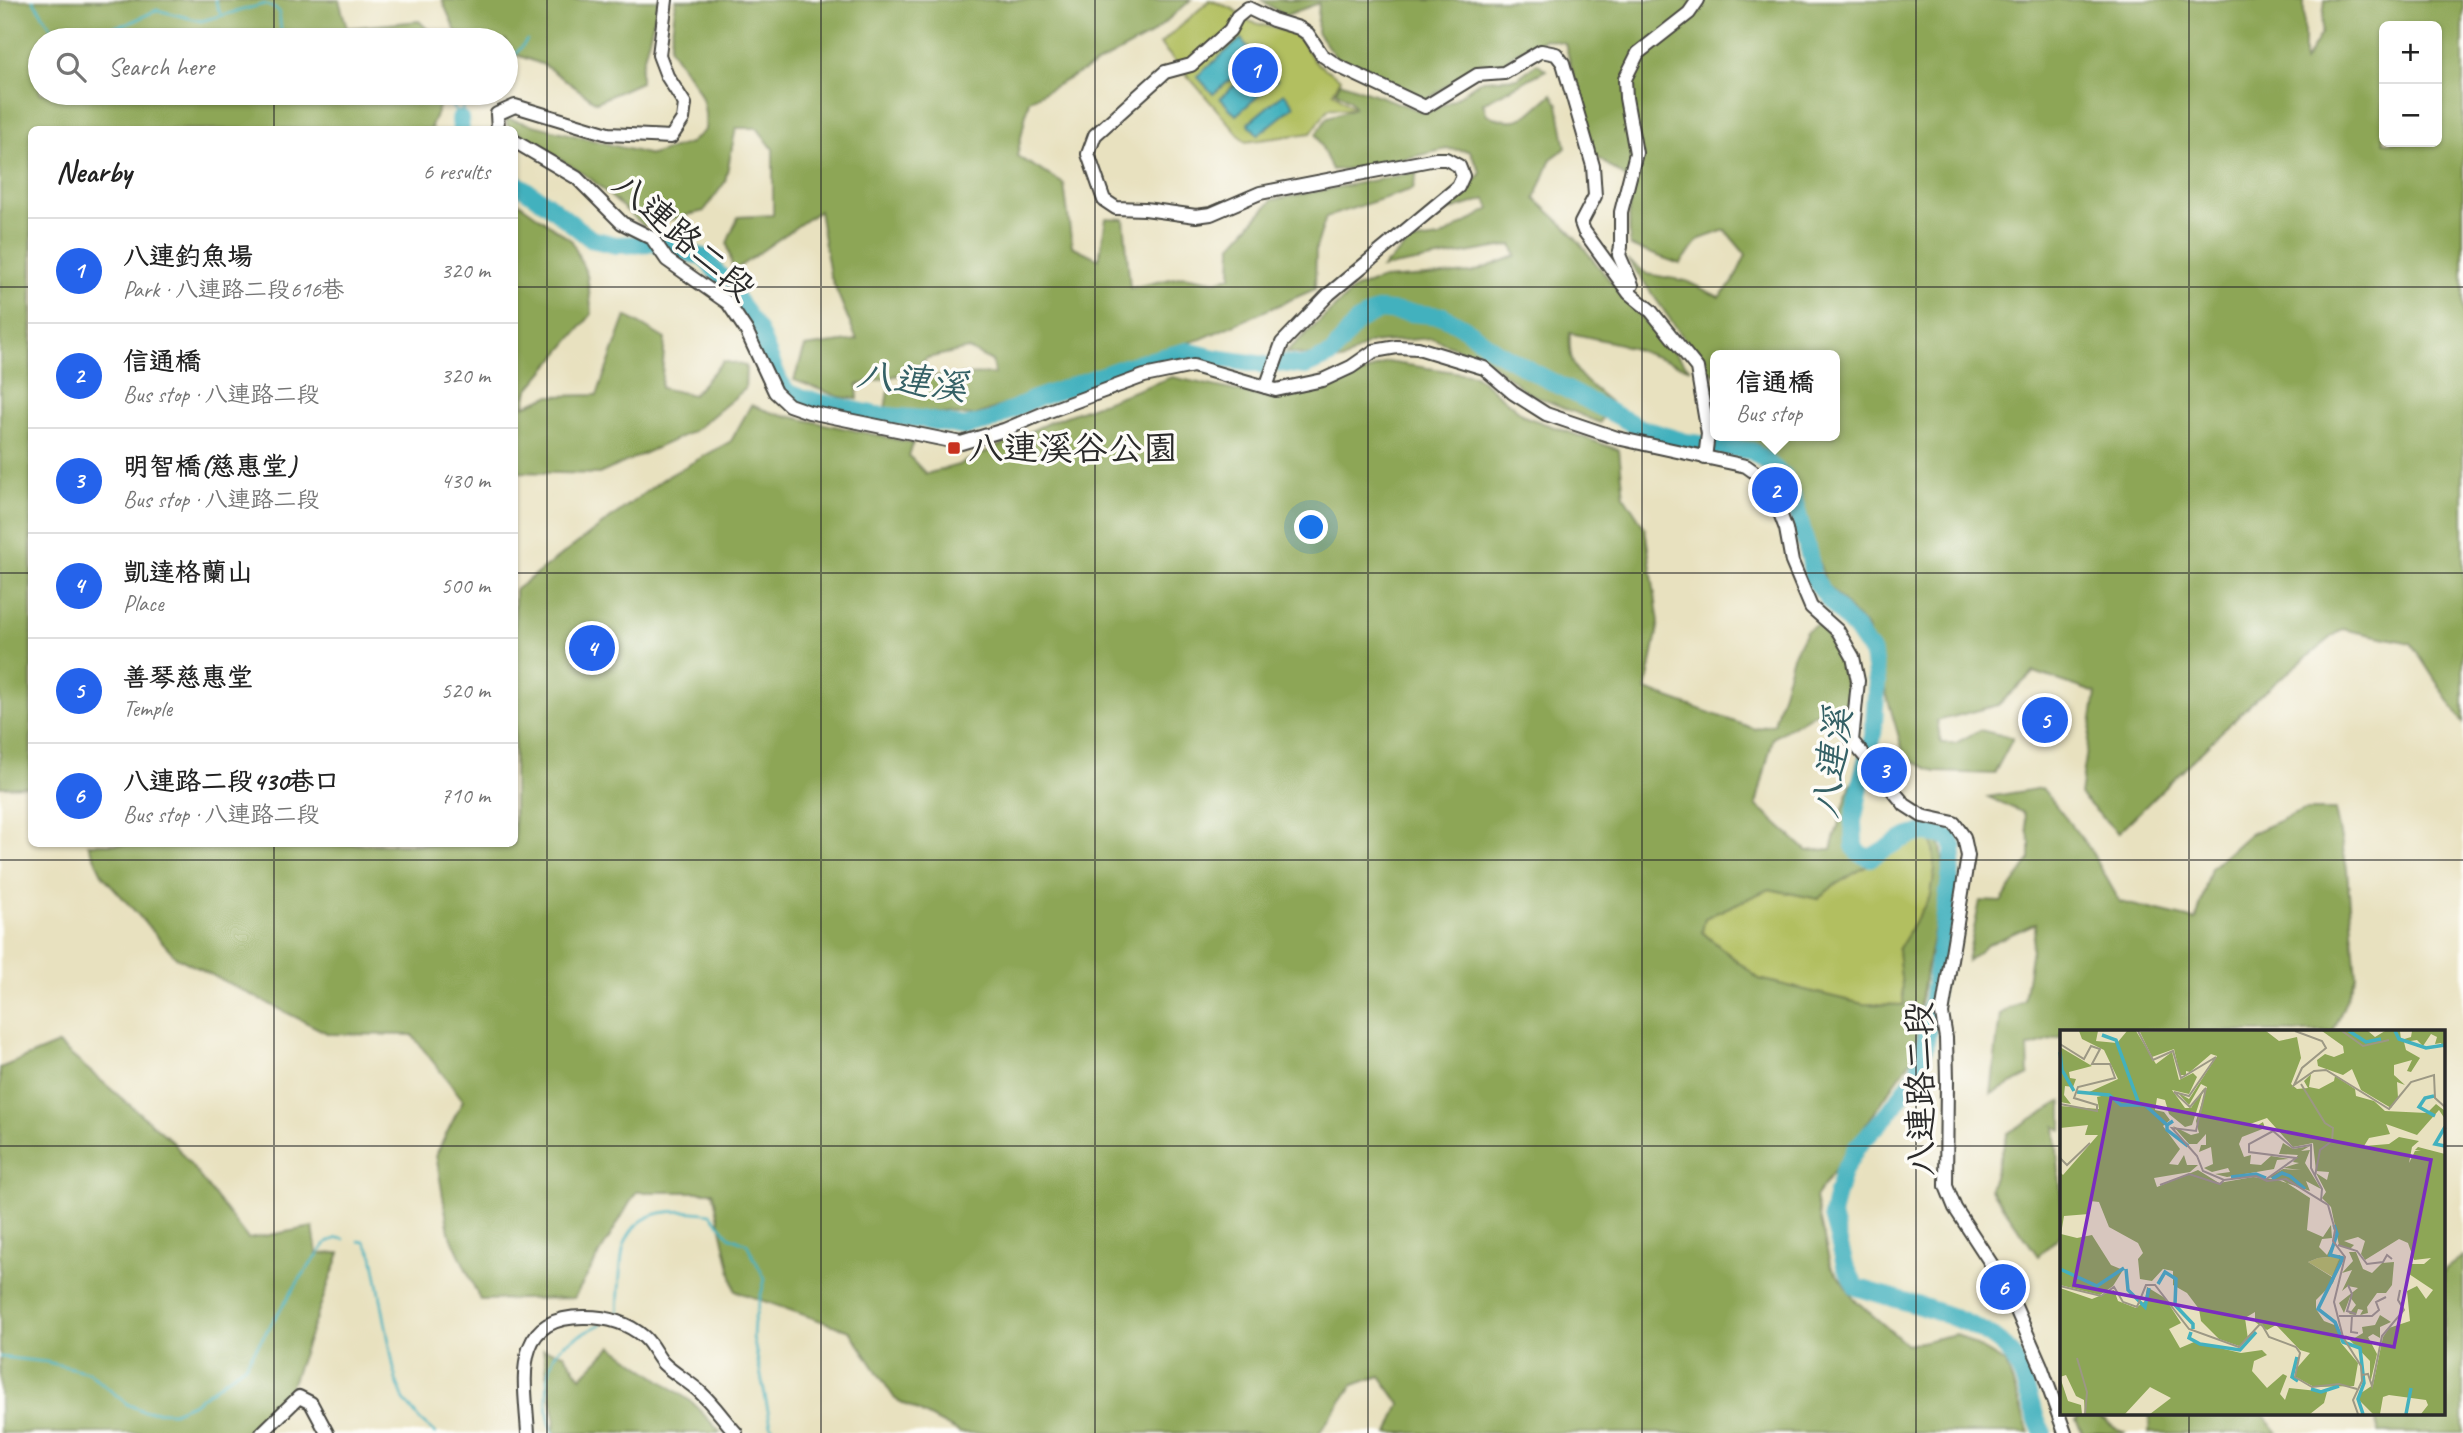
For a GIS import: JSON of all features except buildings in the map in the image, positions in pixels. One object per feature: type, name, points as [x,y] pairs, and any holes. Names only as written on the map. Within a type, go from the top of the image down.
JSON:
[{"type":"street","name":"八連路二段","points":[[498,126],[497,114],[515,106],[608,134],[671,138],[683,118],[685,104],[667,76],[659,55],[666,0]]},
{"type":"street","points":[[1647,309],[1627,277],[1619,255],[1621,212],[1636,153],[1625,79],[1638,53],[1689,13],[1698,0]]},
{"type":"street","points":[[1266,387],[1282,343],[1329,294],[1458,187],[1463,176],[1459,166],[1447,159],[1436,159],[1260,193],[1211,214],[1196,216],[1116,208],[1104,200],[1088,154],[1095,135],[1165,72],[1191,65],[1230,30],[1237,17],[1248,8],[1273,20],[1299,27],[1308,34],[1322,55],[1338,66],[1425,107],[1477,75],[1504,73],[1541,51],[1556,54],[1563,63],[1592,166],[1595,196],[1581,223],[1629,293],[1647,309],[1697,368],[1709,434],[1705,455]]},
{"type":"street","name":"八連路二段","points":[[518,143],[578,178],[622,223],[652,238],[667,260],[728,303],[746,330],[775,392],[789,405],[809,412],[961,443],[1004,430],[1144,376],[1193,366],[1276,390],[1323,380],[1374,351],[1397,347],[1418,348],[1484,368],[1513,393],[1546,414],[1618,438],[1746,466],[1763,478],[1772,492],[1786,529],[1792,562],[1811,607],[1838,631],[1853,657],[1858,681],[1852,741],[1905,805],[1922,816],[1954,823],[1964,837],[1968,856],[1942,1014],[1947,1070],[1946,1186],[1955,1208],[2007,1288],[2041,1366],[2065,1433]]},
{"type":"street","points":[[528,1433],[526,1356],[536,1333],[554,1321],[581,1317],[615,1322],[645,1337],[664,1364],[700,1392],[736,1433]]},
{"type":"street","points":[[262,1433],[299,1397],[311,1404],[327,1433]]},
{"type":"green space","points":[[0,0],[339,0],[347,28],[28,28],[28,105],[440,105],[431,126],[28,126],[28,786],[0,787]]},
{"type":"green space","points":[[442,0],[659,0],[641,69],[641,82],[596,102],[544,65],[518,55],[518,28],[454,28]]},
{"type":"green space","points":[[676,0],[1078,0],[1082,3],[1114,4],[1118,0],[1191,0],[1149,36],[1029,100],[1017,156],[1064,184],[1072,246],[1099,259],[1106,218],[1124,219],[1130,288],[1184,276],[1213,281],[1231,277],[1232,245],[1272,200],[1417,172],[1413,189],[1326,217],[1316,248],[1315,289],[1201,339],[1127,360],[974,416],[885,409],[888,391],[929,376],[995,374],[992,361],[968,349],[927,358],[911,372],[857,385],[858,399],[840,397],[794,380],[805,347],[857,340],[830,275],[819,211],[733,271],[727,243],[738,217],[773,215],[773,149],[757,128],[736,128],[725,182],[704,211],[644,226],[591,179],[518,132],[518,126],[507,125],[506,118],[651,155],[690,143],[705,130],[703,104],[696,86],[670,48]]},
{"type":"green space","points":[[1210,0],[1233,9],[1248,21],[1292,33],[1303,42],[1314,61],[1341,79],[1333,92],[1353,107],[1329,108],[1311,133],[1245,142],[1160,44]]},
{"type":"green space","points":[[1262,0],[2304,0],[2304,62],[2321,34],[2325,0],[2463,0],[2463,723],[2411,643],[2342,629],[2255,699],[2118,833],[2080,795],[2096,693],[2034,672],[1998,705],[1937,721],[1941,743],[1956,743],[1980,730],[2013,738],[1994,774],[1935,772],[1905,758],[1867,628],[1826,583],[1795,491],[1758,445],[1732,441],[1840,441],[1840,350],[1710,350],[1710,372],[1700,367],[1692,350],[1628,260],[1647,274],[1686,281],[1719,297],[1732,284],[1746,255],[1725,230],[1700,239],[1680,264],[1630,246],[1629,209],[1633,183],[1595,156],[1565,43],[1545,39],[1517,52],[1500,65],[1477,64],[1426,100],[1340,63],[1317,32],[1319,3],[1284,16]]},
{"type":"green space","points":[[419,21],[426,28],[347,28]]},
{"type":"green space","points":[[1537,63],[1546,70],[1483,103],[1487,115],[1508,120],[1523,118],[1552,94],[1558,104],[1566,148],[1551,159],[1535,199],[1570,231],[1632,308],[1690,369],[1620,344],[1570,333],[1574,366],[1585,380],[1610,402],[1600,423],[1528,393],[1490,362],[1432,338],[1369,343],[1342,361],[1286,352],[1356,288],[1383,279],[1471,273],[1516,256],[1512,245],[1382,268],[1410,242],[1439,238],[1490,209],[1486,199],[1445,212],[1481,173],[1470,151],[1447,149],[1362,168],[1332,170],[1316,134],[1328,117],[1355,108],[1350,100],[1336,91],[1340,82],[1426,113],[1452,101],[1482,80],[1518,78]]},
{"type":"green space","points":[[518,202],[572,241],[587,275],[592,314],[528,390],[524,406],[549,396],[597,395],[626,316],[665,339],[661,388],[693,395],[723,361],[746,366],[745,389],[694,431],[599,474],[518,472]]},
{"type":"green space","points":[[1387,362],[1475,375],[1526,417],[1619,450],[1624,496],[1645,528],[1659,622],[1646,690],[1755,729],[1774,724],[1793,656],[1806,631],[1820,623],[1848,679],[1845,719],[1815,713],[1773,738],[1756,805],[1807,851],[1831,849],[1851,783],[1855,786],[1847,846],[1854,859],[1875,855],[1914,832],[1930,833],[1941,846],[1945,875],[1918,1014],[1916,1053],[1815,1198],[1830,1264],[1854,1299],[1907,1345],[1956,1334],[2006,1363],[2029,1433],[1388,1433],[1400,1404],[1380,1376],[1353,1385],[1319,1433],[960,1433],[895,1399],[850,1331],[735,1291],[713,1192],[636,1192],[574,1298],[480,1300],[449,1232],[436,1155],[463,1100],[412,1035],[329,1034],[176,957],[103,876],[89,847],[518,847],[518,588],[663,479],[731,441],[751,405],[773,413],[913,443],[909,456],[926,474],[958,465],[1050,422],[1172,377],[1268,398],[1328,390]],"holes":[[[1919,835],[1932,839],[1935,869],[1931,895],[1898,950],[1904,1005],[1863,1004],[1759,979],[1702,932],[1705,918],[1769,889],[1818,899],[1833,886]]]},
{"type":"green space","points":[[2042,788],[2090,849],[2120,902],[2196,920],[2211,868],[2249,834],[2304,810],[2335,810],[2347,869],[2356,976],[2334,1030],[2060,1030],[2060,1038],[2028,1047],[2029,1075],[1991,1094],[2000,1014],[2024,1000],[2036,923],[1987,945],[1967,961],[1980,901],[2001,902],[2030,860],[2030,843],[2024,813],[1988,797]]},
{"type":"green space","points":[[1920,835],[1932,839],[1935,869],[1931,895],[1898,950],[1904,1005],[1863,1004],[1759,979],[1702,932],[1704,918],[1769,889],[1818,899],[1833,886]]},
{"type":"green space","points":[[58,1044],[172,1141],[248,1239],[313,1227],[317,1254],[340,1253],[289,1391],[245,1433],[0,1433],[0,1068]]},
{"type":"green space","points":[[2060,1102],[2060,1129],[2055,1126],[2060,1183],[2060,1236],[2038,1256],[1990,1188],[2008,1133]]},
{"type":"green space","points":[[2463,1256],[2463,1433],[2379,1433],[2375,1416],[2446,1416],[2446,1269]]},
{"type":"green space","points":[[612,1346],[693,1403],[721,1433],[553,1433],[555,1420],[543,1349],[564,1354],[581,1377]]},
{"type":"green space","points":[[2079,1416],[2096,1416],[2126,1433],[2083,1433],[2076,1420]]},
{"type":"green space","points":[[2150,1416],[2265,1416],[2278,1433],[2149,1433]]},
{"type":"water","points":[[1241,39],[1257,58],[1213,94],[1197,76]]},
{"type":"water","points":[[1261,62],[1277,80],[1236,115],[1220,98]]},
{"type":"water","points":[[1284,93],[1294,106],[1258,135],[1248,123]]},
{"type":"waterway","name":"八連溪","points":[[33,0],[52,28]]},
{"type":"waterway","points":[[215,0],[220,13]]},
{"type":"waterway","name":"八連溪","points":[[108,28],[127,24],[157,10],[201,21],[265,4],[279,11],[281,28]]},
{"type":"waterway","points":[[518,51],[527,40]]},
{"type":"waterway","name":"八連溪","points":[[451,105],[460,119]]},
{"type":"waterway","points":[[460,119],[464,105]]},
{"type":"waterway","name":"八連溪","points":[[460,119],[461,126]]},
{"type":"waterway","name":"八連溪","points":[[518,185],[591,239],[616,245],[646,244]]},
{"type":"waterway","name":"八連溪","points":[[658,244],[703,257],[723,279],[759,332],[779,380],[788,393],[876,415],[922,419],[964,427],[990,421],[1032,400],[1128,366],[1187,351],[1265,365]]},
{"type":"waterway","name":"八連溪","points":[[1281,363],[1306,366],[1331,355],[1357,322],[1379,310],[1443,316],[1494,350],[1641,428],[1686,442],[1752,451],[1784,476],[1795,503],[1812,576],[1873,655],[1877,682],[1873,736],[1853,822],[1854,846],[1858,853],[1870,858],[1908,837],[1927,833],[1950,838],[1954,848],[1926,1041],[1918,1073],[1887,1115],[1857,1147],[1843,1172],[1836,1197],[1832,1216],[1845,1265],[1856,1287],[1939,1312],[1962,1321],[1999,1342],[2016,1363],[2043,1433]]},
{"type":"waterway","points":[[613,1317],[618,1314],[623,1250],[631,1231],[650,1216],[662,1213],[686,1211],[711,1214],[729,1236],[747,1244],[765,1279],[753,1337],[771,1425],[775,1433]]},
{"type":"waterway","points":[[0,1357],[47,1362],[88,1372],[127,1404],[143,1411],[173,1412],[194,1403],[245,1365],[327,1242],[344,1239]]},
{"type":"waterway","points":[[359,1241],[365,1242],[373,1256],[396,1380],[404,1400],[435,1433]]},
{"type":"waterway","points":[[553,1433],[548,1413],[547,1387],[556,1353],[572,1339],[601,1324]]},
{"type":"place","name":"八連釣魚場","points":[[1255,70]]},
{"type":"place","name":"八連溪谷公園","points":[[954,448]]},
{"type":"place","name":"信通橋","points":[[1775,490]]},
{"type":"place","name":"凱達格蘭山","points":[[592,648]]},
{"type":"place","name":"善琴慈惠堂","points":[[2045,720]]},
{"type":"place","name":"明智橋(慈惠堂)","points":[[1884,770]]},
{"type":"place","name":"八連路二段430巷口","points":[[2003,1287]]}]
